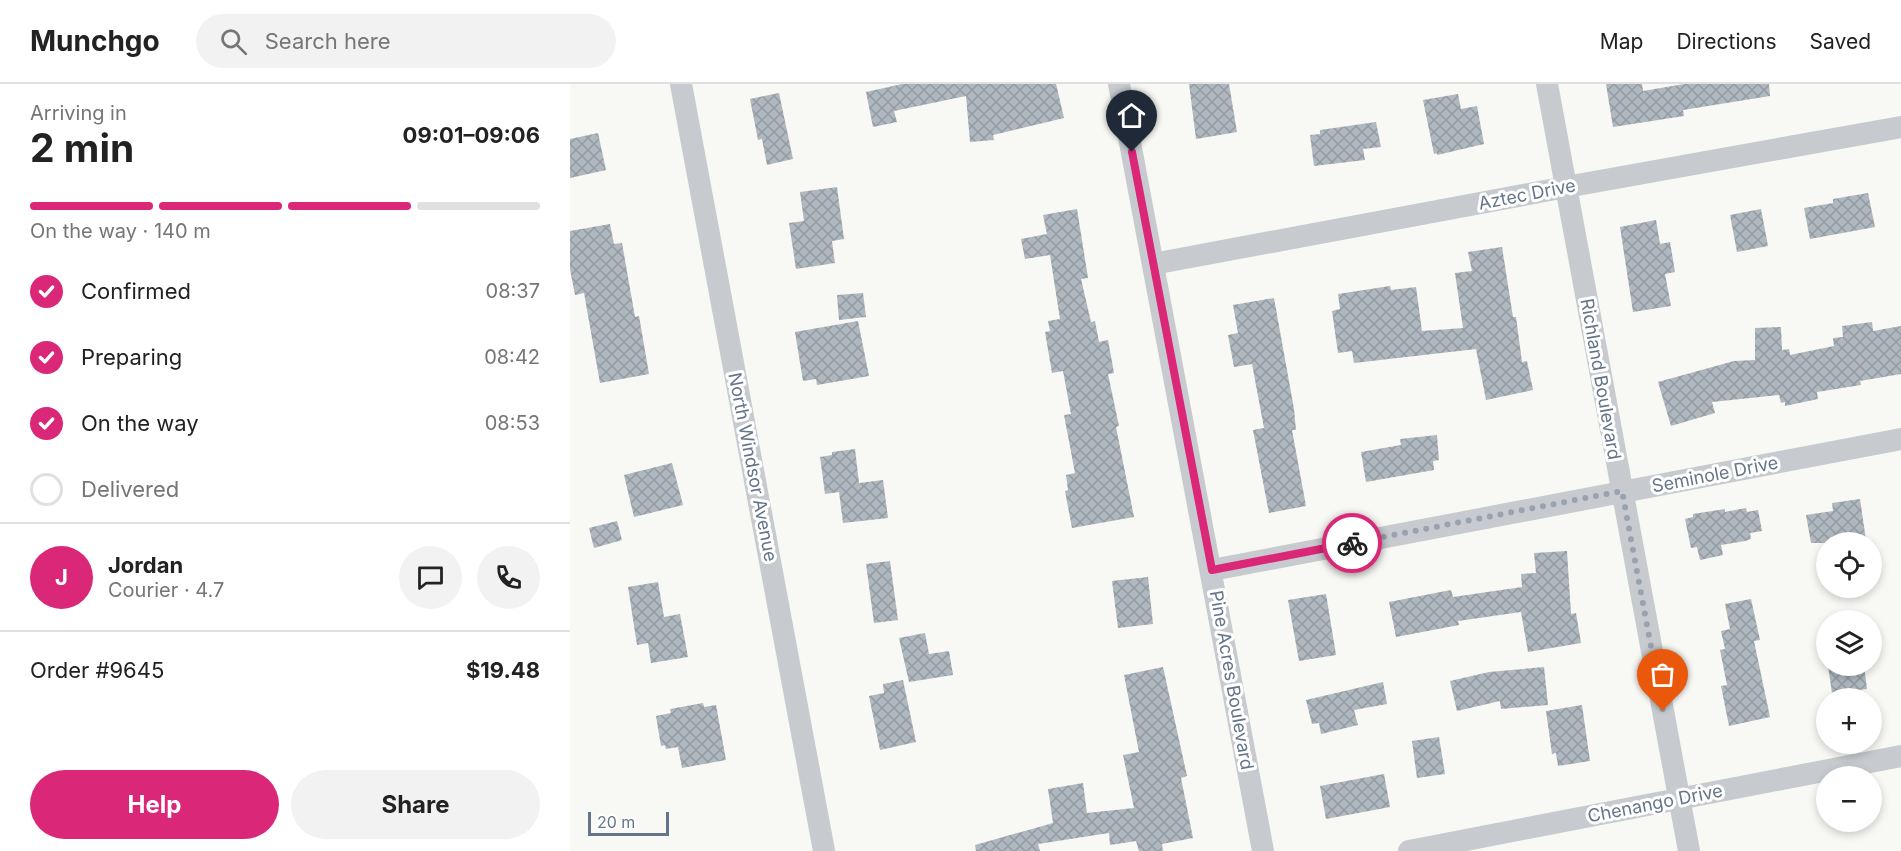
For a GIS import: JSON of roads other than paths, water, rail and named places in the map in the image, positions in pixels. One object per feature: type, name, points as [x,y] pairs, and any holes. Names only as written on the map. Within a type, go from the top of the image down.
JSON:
[{"type":"street","name":"North Windsor Avenue","points":[[681,84],[824,851]]},
{"type":"street","name":"Pine Acres Boulevard","points":[[1119,84],[1263,851]]},
{"type":"street","name":"Richland Boulevard","points":[[1547,84],[1689,851]]},
{"type":"street","name":"Aztec Drive","points":[[1153,264],[1901,127]]},
{"type":"street","name":"Seminole Drive","points":[[1212,570],[1901,439]]},
{"type":"street","name":"Chenango Drive","points":[[1409,851],[1901,756]]}]
